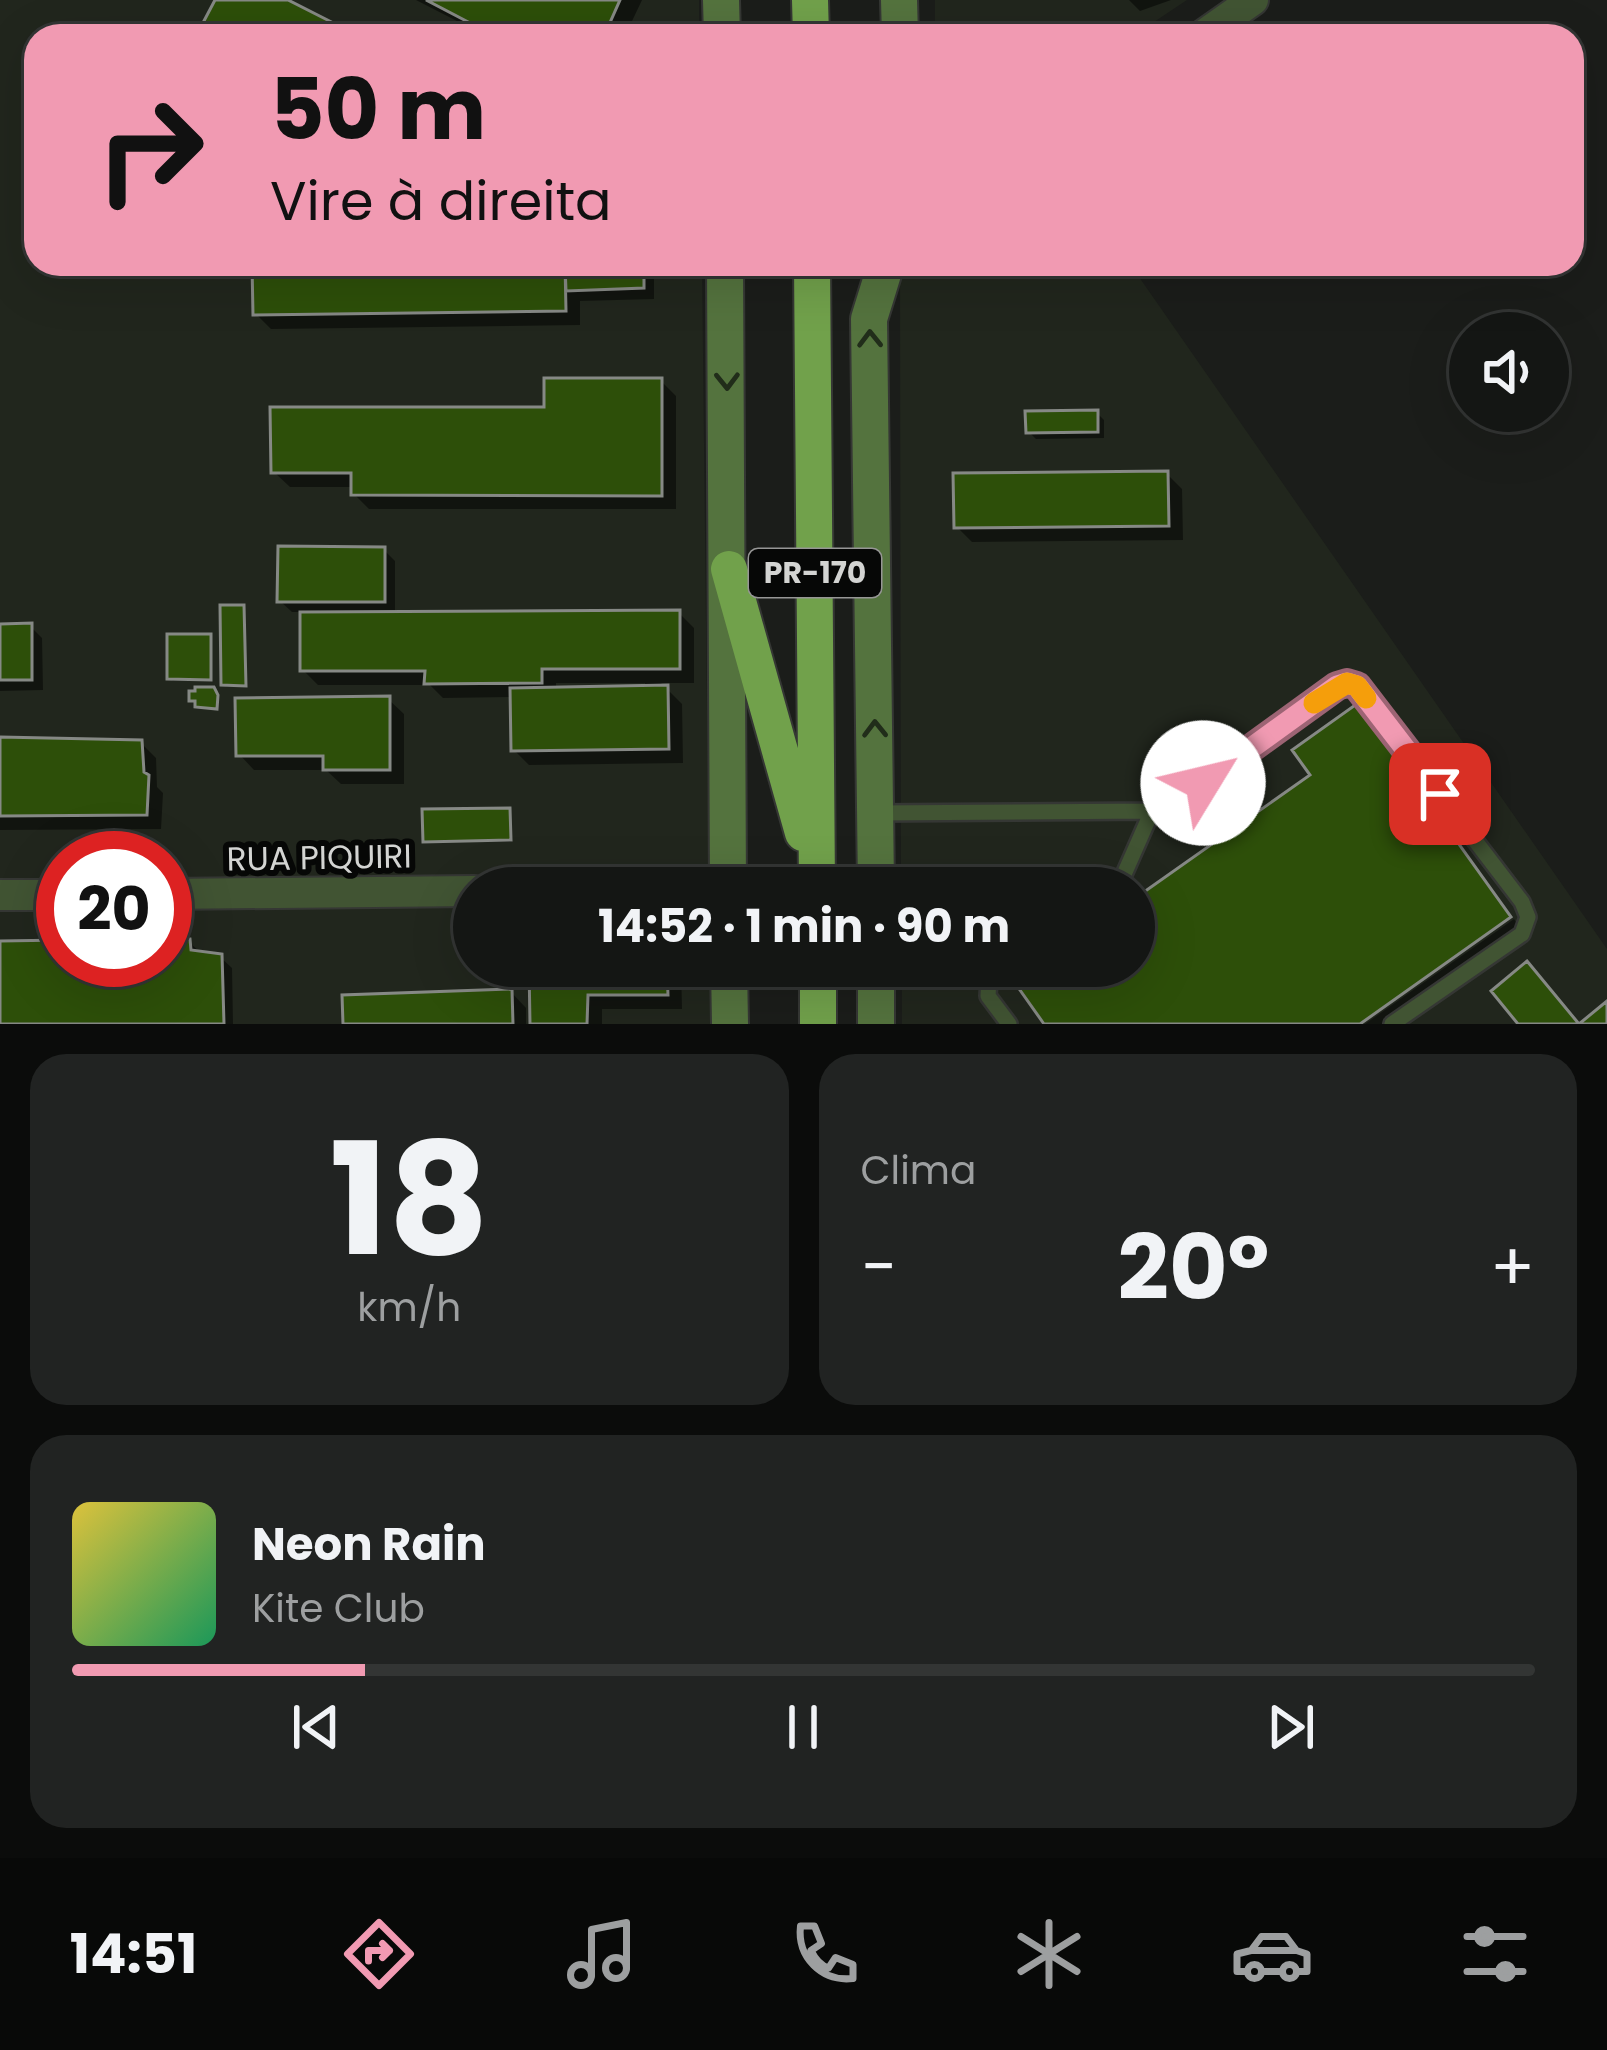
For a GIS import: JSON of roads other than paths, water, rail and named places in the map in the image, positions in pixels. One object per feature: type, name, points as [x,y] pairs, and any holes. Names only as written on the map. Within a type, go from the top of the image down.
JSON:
[{"type":"highway","name":"PR-170","points":[[812,276],[817,867]]},
{"type":"highway","points":[[729,569],[812,867]]},
{"type":"highway","points":[[818,987],[818,1024]]},
{"type":"street","points":[[1219,24],[1252,0]]},
{"type":"street","points":[[725,276],[728,867]]},
{"type":"street","points":[[876,867],[869,319],[882,276]]},
{"type":"street","name":"RUA PIQUIRI","points":[[192,894],[453,891]]},
{"type":"street","points":[[0,896],[36,895]]},
{"type":"street","points":[[729,987],[730,1024]]},
{"type":"street","points":[[876,987],[876,1024]]},
{"type":"lane","points":[[876,813],[1152,811],[1203,783],[1337,686],[1357,686],[1522,902],[1528,917],[1522,934],[1392,1024]]},
{"type":"lane","points":[[1127,867],[1152,811]]},
{"type":"lane","points":[[989,987],[988,996],[1009,1024]]}]
